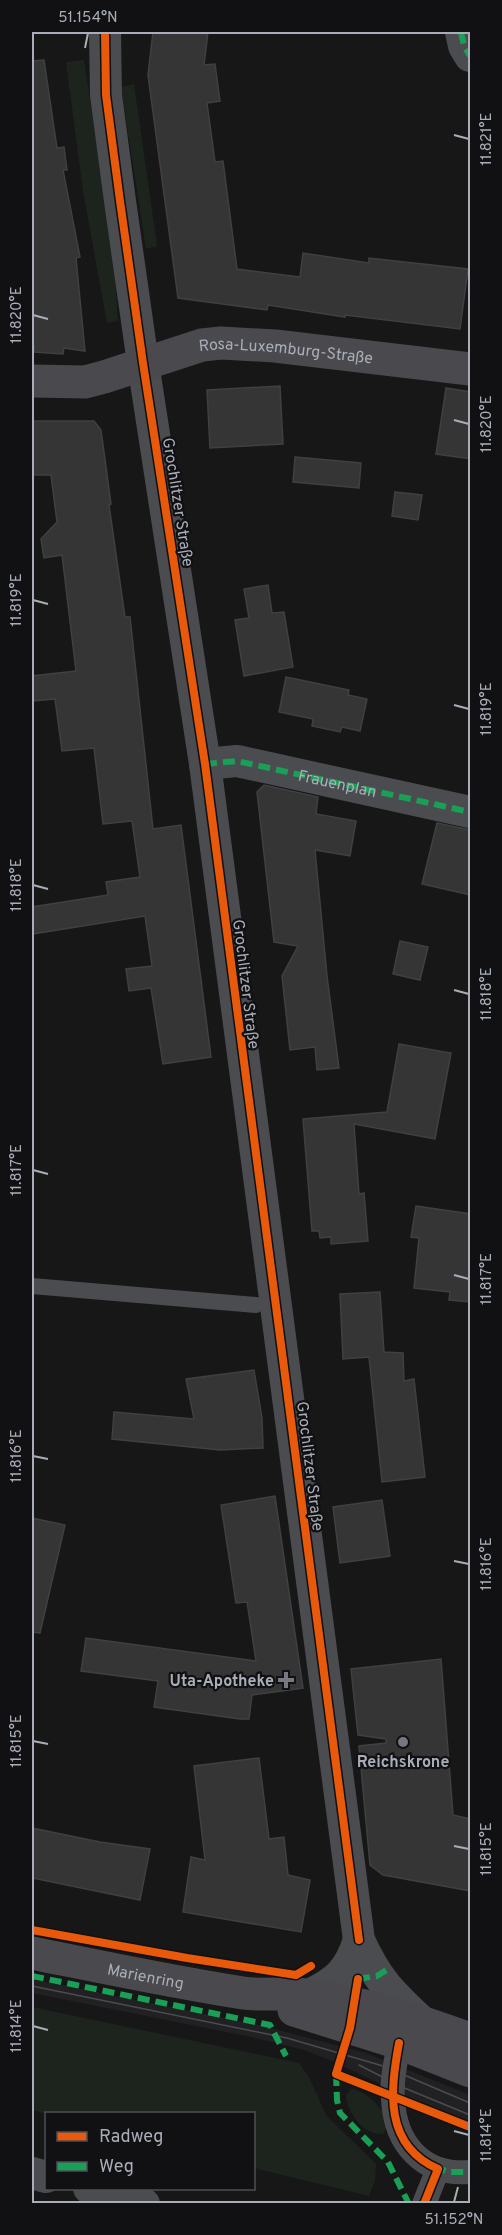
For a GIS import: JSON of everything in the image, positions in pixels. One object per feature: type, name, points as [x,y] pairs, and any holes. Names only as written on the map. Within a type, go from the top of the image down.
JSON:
[{"type":"main road","name":"Rosa-Luxemburg-Straße","points":[[32,381],[70,382],[104,377],[202,345],[237,343],[471,369]]},
{"type":"main road","name":"Marienring","points":[[32,1953],[260,1995]]},
{"type":"main road","points":[[260,1995],[281,1993],[309,1995],[411,2032],[471,2071]]},
{"type":"main road","points":[[260,1995],[304,2014],[411,2032],[471,2039]]},
{"type":"street","name":"Grochlitzer Straße","points":[[105,32],[106,95],[143,363],[205,764],[359,1940],[372,1968],[388,1990],[411,2032]]},
{"type":"street","points":[[461,32],[464,46],[471,56]]},
{"type":"street","name":"Frauenplan","points":[[205,764],[237,761],[471,812]]},
{"type":"street","points":[[309,1995],[330,1984],[343,1973],[351,1961],[359,1940]]},
{"type":"street","points":[[411,2032],[392,2097],[397,2123],[409,2148],[423,2161],[438,2169],[471,2172]]},
{"type":"street","points":[[424,2204],[438,2169]]},
{"type":"street","points":[[96,2190],[144,2204]]},
{"type":"lane","points":[[32,1286],[256,1305]]},
{"type":"shaded area","points":[[84,60],[114,257],[118,321],[107,323],[83,191],[66,62]]},
{"type":"shaded area","points":[[134,84],[157,246],[146,249],[121,87]]},
{"type":"shaded area","points":[[32,1979],[259,2025],[366,2053],[470,2095],[470,2123],[304,2050],[256,2038],[32,1993]]},
{"type":"shaded area","points":[[32,2007],[299,2063],[309,2077],[326,2115],[376,2164],[375,2181],[369,2196],[255,2168],[255,2112],[45,2113],[32,2110]]},
{"type":"shaded area","points":[[351,2089],[372,2099],[383,2113],[386,2127],[383,2134],[369,2131],[353,2115],[346,2095]]},
{"type":"building","points":[[153,32],[208,32],[204,65],[215,64],[220,101],[207,103],[215,162],[223,161],[237,269],[300,277],[303,253],[369,263],[369,258],[468,269],[460,329],[345,315],[345,317],[268,305],[267,310],[178,298],[148,75]]},
{"type":"building","points":[[44,60],[57,148],[64,147],[67,170],[63,170],[80,257],[76,258],[85,351],[64,348],[63,354],[34,352],[34,346],[32,346],[32,61]]},
{"type":"building","points":[[280,386],[283,444],[210,448],[207,390]]},
{"type":"building","points":[[446,388],[471,392],[471,459],[436,454]]},
{"type":"building","points":[[32,421],[94,421],[101,430],[125,617],[130,617],[153,829],[181,825],[211,1057],[163,1064],[151,988],[129,991],[126,969],[152,966],[145,916],[32,934],[32,907],[108,895],[106,882],[140,877],[132,821],[103,824],[94,748],[62,751],[55,699],[32,701],[32,676],[76,671],[62,555],[44,558],[41,539],[57,522],[51,475],[32,475]]},
{"type":"building","points":[[295,457],[361,463],[359,488],[293,482]]},
{"type":"building","points":[[395,492],[422,495],[418,520],[392,516]]},
{"type":"building","points":[[268,585],[272,613],[284,612],[293,667],[244,676],[235,620],[249,618],[244,589]]},
{"type":"building","points":[[286,677],[349,690],[348,695],[367,699],[360,731],[342,727],[340,732],[312,726],[313,719],[279,712]]},
{"type":"building","points":[[264,785],[318,797],[316,814],[356,821],[350,856],[315,850],[327,976],[339,1068],[317,1070],[315,1047],[290,1050],[282,976],[298,946],[274,942],[257,792]]},
{"type":"building","points":[[437,823],[471,830],[471,895],[422,884]]},
{"type":"building","points":[[400,941],[428,947],[420,980],[393,974]]},
{"type":"building","points":[[399,1044],[451,1053],[435,1139],[354,1124],[359,1194],[364,1193],[368,1241],[331,1244],[331,1237],[320,1238],[319,1231],[312,1231],[303,1119],[387,1112]]},
{"type":"building","points":[[416,1206],[471,1214],[471,1302],[449,1300],[450,1292],[414,1288],[419,1238],[411,1237]]},
{"type":"building","points":[[380,1292],[384,1352],[403,1353],[404,1381],[414,1379],[425,1477],[382,1482],[369,1357],[343,1359],[340,1294]]},
{"type":"building","points":[[254,1370],[262,1418],[263,1448],[220,1450],[112,1439],[114,1412],[194,1419],[186,1379]]},
{"type":"building","points":[[275,1496],[303,1688],[252,1695],[249,1719],[240,1719],[154,1707],[158,1681],[81,1671],[86,1638],[256,1661],[247,1602],[236,1603],[221,1505]]},
{"type":"building","points":[[382,1500],[390,1556],[340,1563],[333,1507]]},
{"type":"building","points":[[32,1518],[65,1525],[40,1633],[32,1632]]},
{"type":"building","name":"Reichskrone","points":[[441,1659],[453,1815],[471,1819],[471,1891],[383,1875],[370,1865],[359,1746],[386,1743],[386,1739],[358,1735],[351,1669]]},
{"type":"building","points":[[259,1758],[269,1839],[284,1837],[288,1875],[310,1880],[301,1932],[183,1912],[191,1857],[205,1860],[194,1766]]},
{"type":"building","points":[[32,1828],[100,1842],[150,1849],[140,1900],[32,1878]]},
{"type":"tram line","points":[[32,1986],[287,2038],[383,2066],[470,2103]]},
{"type":"tram line","points":[[359,2065],[402,2087],[470,2115]]},
{"type":"marked path","points":[[461,32],[464,46],[470,56]]},
{"type":"marked path","points":[[205,764],[237,761],[470,812]]},
{"type":"marked path","points":[[358,1979],[377,1976],[391,1967]]},
{"type":"marked path","points":[[32,1976],[270,2025],[286,2056]]},
{"type":"marked path","points":[[336,2074],[340,2113],[388,2162],[409,2204]]},
{"type":"marked path","points":[[434,2167],[449,2172],[470,2172]]},
{"type":"cycle path","points":[[105,32],[106,95],[120,201],[205,764],[359,1940]]},
{"type":"cycle path","points":[[32,1930],[296,1975],[311,1966]]},
{"type":"cycle path","points":[[358,1979],[350,2028],[336,2074],[470,2127]]},
{"type":"cycle path","points":[[399,2043],[393,2098],[400,2132],[408,2146],[420,2159],[438,2169],[424,2204]]},
{"type":"place","name":"Uta-Apotheke","points":[[286,1680]]},
{"type":"place","name":"Reichskrone","points":[[403,1742]]}]
